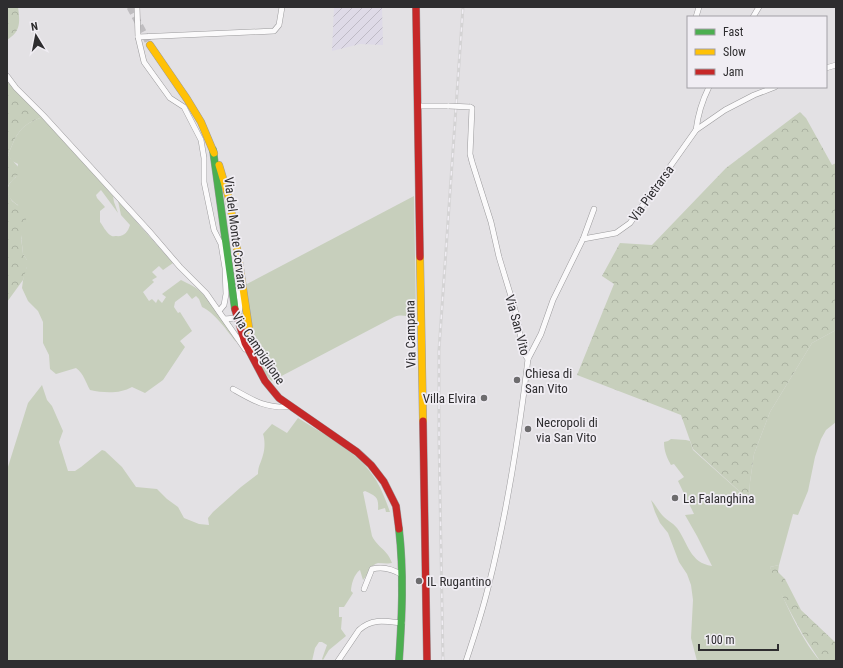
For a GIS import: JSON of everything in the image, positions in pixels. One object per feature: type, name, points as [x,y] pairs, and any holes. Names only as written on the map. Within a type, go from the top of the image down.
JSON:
[{"type":"main road","name":"Via Campana","points":[[416,7],[419,106],[427,661]]},
{"type":"main road","name":"Via del Monte Corvara","points":[[150,45],[201,122],[217,160],[228,194],[254,361]]},
{"type":"main road","name":"Via del Monte Corvara","points":[[212,150],[220,196],[230,285],[236,318],[245,343],[254,361]]},
{"type":"main road","name":"Via Campiglione","points":[[254,361],[265,381],[279,398],[357,452],[371,465],[384,482],[396,506],[402,555],[402,623],[399,661]]},
{"type":"street","points":[[137,7],[138,37],[144,62],[170,98],[184,107],[201,140],[206,189],[214,230],[221,244],[225,268],[226,294],[224,305],[219,311]]},
{"type":"street","points":[[138,37],[274,31],[280,25],[282,7]]},
{"type":"street","points":[[754,16],[759,7]]},
{"type":"street","name":"Via Campiglione","points":[[7,76],[16,88],[43,115],[180,267],[206,293],[254,361]]},
{"type":"street","name":"Via Pietrarsa","points":[[583,239],[616,233],[630,223],[696,130],[698,115],[709,88]]},
{"type":"street","points":[[696,130],[725,110],[754,95],[772,88]]},
{"type":"street","name":"Via San Vito","points":[[419,106],[471,107],[470,154],[492,222],[499,257],[516,313],[525,355],[528,358],[521,420],[506,504],[488,589],[466,661]]},
{"type":"street","points":[[528,358],[541,334],[553,300],[583,239],[594,209]]},
{"type":"street","name":"Via del Monte Corvara","points":[[236,318],[239,314],[241,305],[238,282],[241,274]]},
{"type":"street","points":[[225,320],[236,318]]},
{"type":"street","points":[[233,389],[250,399],[272,407],[290,407]]},
{"type":"street","points":[[364,589],[372,569],[392,568],[402,575]]},
{"type":"street","points":[[338,661],[359,630],[370,622],[380,621],[402,623]]},
{"type":"shaded area","points":[[334,7],[382,7],[383,45],[360,44],[332,51]]},
{"type":"green space","points":[[7,7],[18,7],[19,22],[15,33],[7,40]]},
{"type":"green space","points":[[7,78],[24,99],[43,117],[29,123],[17,136],[8,155],[21,171],[7,187]]},
{"type":"green space","points":[[800,112],[806,118],[832,165],[836,163],[836,330],[812,343],[770,412],[754,454],[749,500],[693,449],[681,415],[577,375],[614,284],[602,276],[620,243],[652,245],[726,168]]},
{"type":"green space","points":[[43,117],[113,196],[118,213],[101,190],[96,195],[105,207],[100,211],[100,222],[107,232],[112,236],[121,236],[127,232],[129,228],[130,225],[121,215],[118,201],[173,263],[163,270],[159,266],[152,272],[157,277],[152,280],[154,282],[143,292],[149,301],[152,299],[156,303],[158,299],[162,303],[166,297],[162,294],[181,280],[197,289],[206,297],[226,324],[236,342],[216,318],[202,307],[196,296],[192,299],[187,293],[175,302],[174,307],[178,313],[180,312],[192,331],[180,341],[185,347],[163,380],[145,393],[132,387],[122,391],[112,392],[90,390],[83,375],[76,368],[56,374],[50,369],[49,355],[43,343],[43,322],[38,311],[28,301],[22,288],[24,273],[27,267],[27,260],[23,254],[18,205],[8,195],[9,184],[16,177],[18,164],[12,161],[8,155],[14,141],[24,127],[29,123]]},
{"type":"green space","points":[[7,191],[12,201],[24,210],[27,216],[21,237],[23,254],[27,260],[27,267],[23,280],[7,302]]},
{"type":"green space","points":[[414,196],[416,317],[400,315],[394,317],[272,381],[265,374],[260,363],[252,336],[245,285]]},
{"type":"green space","points":[[836,330],[836,422],[826,430],[821,439],[815,457],[808,491],[798,515],[793,514],[779,565],[770,567],[798,628],[820,661],[697,661],[691,638],[693,600],[691,585],[687,574],[679,562],[668,533],[660,523],[651,500],[663,516],[677,528],[694,557],[705,564],[712,566],[685,515],[694,514],[678,481],[684,477],[674,464],[671,465],[666,454],[664,442],[671,439],[690,441],[693,450],[749,500],[754,454],[770,412],[812,343]]},
{"type":"green space","points":[[42,385],[47,400],[52,406],[63,431],[59,442],[68,471],[75,471],[102,450],[105,451],[122,467],[136,487],[157,489],[178,507],[184,518],[199,524],[209,525],[208,518],[213,512],[258,474],[258,469],[264,450],[263,434],[272,424],[287,433],[298,418],[351,453],[369,470],[376,480],[390,512],[386,512],[385,508],[378,510],[378,502],[376,498],[372,494],[365,491],[363,492],[372,536],[388,555],[392,563],[375,564],[363,580],[360,570],[356,574],[351,591],[353,593],[344,607],[339,607],[339,617],[342,617],[341,629],[346,636],[329,650],[323,660],[322,659],[327,645],[319,642],[315,648],[312,661],[7,661],[7,470],[28,403]]},
{"type":"green space","points":[[779,565],[778,572],[785,579],[801,610],[836,643],[836,661],[820,661],[803,635],[776,584],[770,567]]},
{"type":"tunnel","points":[[130,7],[150,45]]},
{"type":"railway","points":[[443,661],[439,350],[463,7]]},
{"type":"traffic: fast","points":[[213,150],[235,309]]},
{"type":"traffic: fast","points":[[399,529],[402,562],[399,661]]},
{"type":"traffic: slow","points":[[150,45],[201,122],[214,153]]},
{"type":"traffic: slow","points":[[219,165],[232,215],[253,355]]},
{"type":"traffic: slow","points":[[420,257],[423,421]]},
{"type":"traffic: jam","points":[[416,7],[420,257]]},
{"type":"traffic: jam","points":[[235,309],[245,343],[265,381],[279,398],[357,452],[371,465],[384,482],[396,506],[399,529]]},
{"type":"traffic: jam","points":[[423,421],[427,661]]},
{"type":"place","name":"Chiesa di San Vito","points":[[517,380]]},
{"type":"place","name":"Villa Elvira","points":[[484,398]]},
{"type":"place","name":"Necropoli di via San Vito","points":[[528,429]]},
{"type":"place","name":"La Falanghina","points":[[675,498]]},
{"type":"place","name":"IL Rugantino","points":[[419,581]]}]
